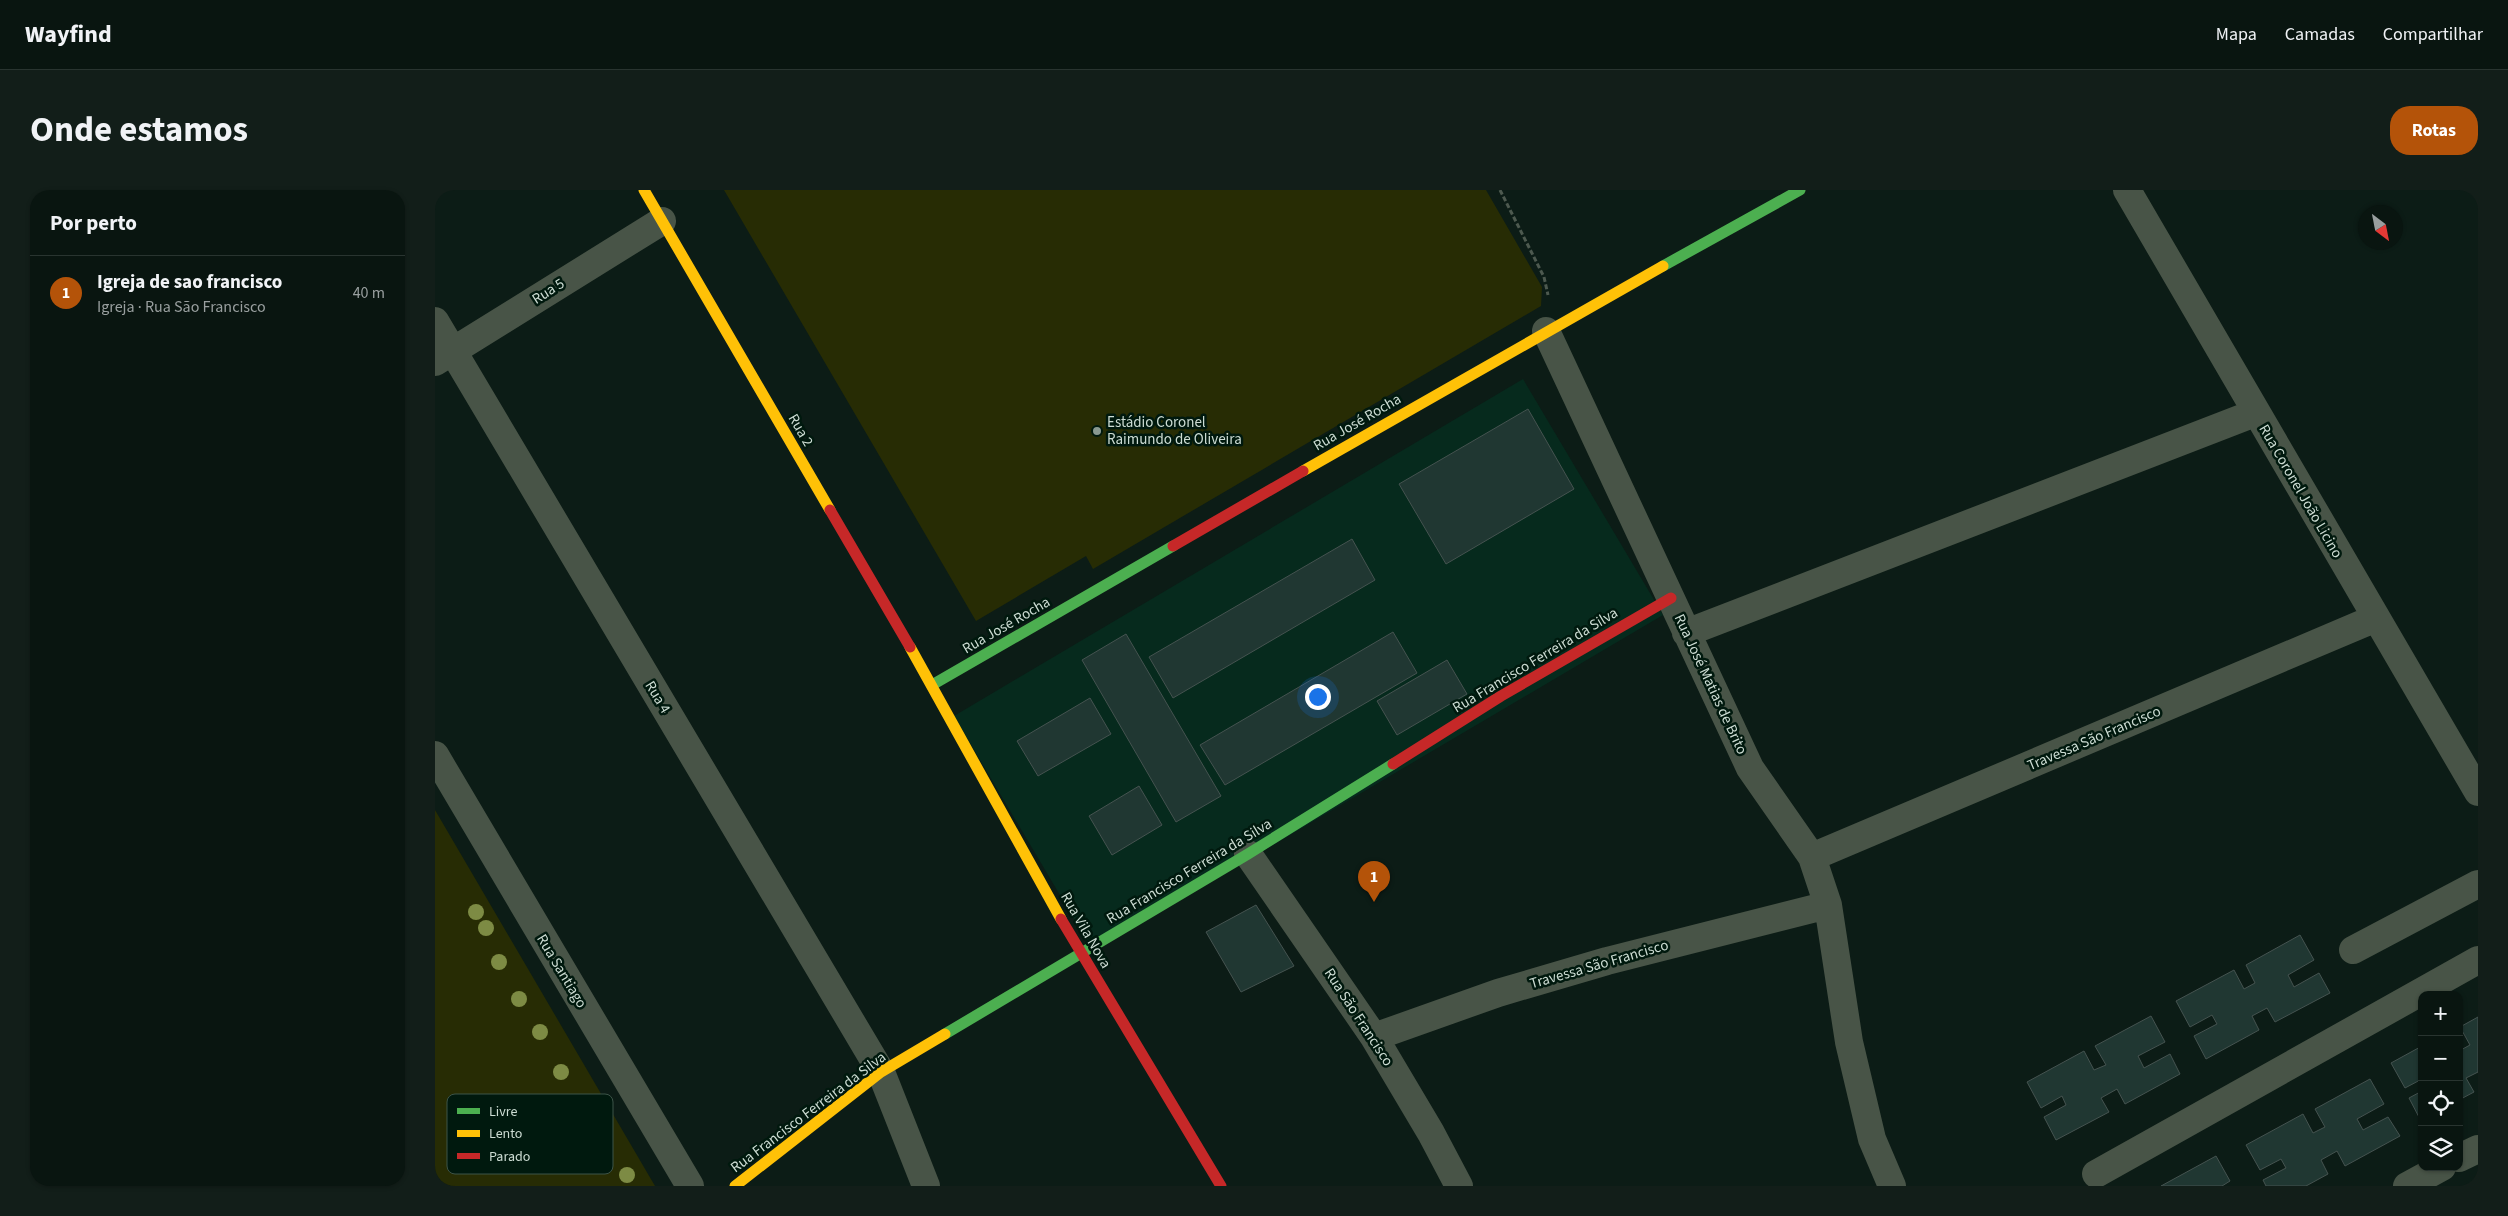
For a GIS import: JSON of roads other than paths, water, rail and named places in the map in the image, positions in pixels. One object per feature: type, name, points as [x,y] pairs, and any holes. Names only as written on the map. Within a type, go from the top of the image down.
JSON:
[{"type":"street","name":"Rua 2","points":[[644,190],[932,685]]},
{"type":"street","name":"Rua José Rocha","points":[[932,685],[1546,331],[1800,190]]},
{"type":"street","name":"Rua Coronel João Licino","points":[[2127,190],[2255,413],[2478,792]]},
{"type":"street","name":"Rua 5","points":[[443,357],[662,221]]},
{"type":"street","name":"Rua 4","points":[[435,321],[443,357],[881,1072],[926,1186]]},
{"type":"street","name":"Rua José Matias de Brito","points":[[1546,331],[1750,768],[1813,857],[1828,905],[1849,1042],[1872,1139],[1892,1186]]},
{"type":"street","points":[[1686,633],[2255,413]]},
{"type":"street","name":"Rua Francisco Ferreira da Silva","points":[[735,1186],[881,1072],[1248,854],[1501,696],[1671,598]]},
{"type":"street","name":"Travessa São Francisco","points":[[1813,857],[2376,618]]},
{"type":"street","name":"Rua Vila Nova","points":[[932,685],[1080,953],[1221,1186]]},
{"type":"street","name":"Rua Santiago","points":[[435,755],[690,1186]]},
{"type":"street","name":"Rua São Francisco","points":[[1248,854],[1374,1037],[1431,1133],[1459,1186]]},
{"type":"street","points":[[2353,950],[2478,884]]},
{"type":"street","name":"Travessa São Francisco","points":[[1374,1037],[1498,993],[1598,963],[1828,905]]},
{"type":"street","points":[[2096,1174],[2478,960]]},
{"type":"street","points":[[2463,1156],[2478,1149]]},
{"type":"street","points":[[2407,1186],[2435,1171]]},
{"type":"place","name":"Estádio Coronel Raimundo de Oliveira","points":[[1097,431]]},
{"type":"place","name":"Igreja de sao francisco","points":[[1374,902]]}]
